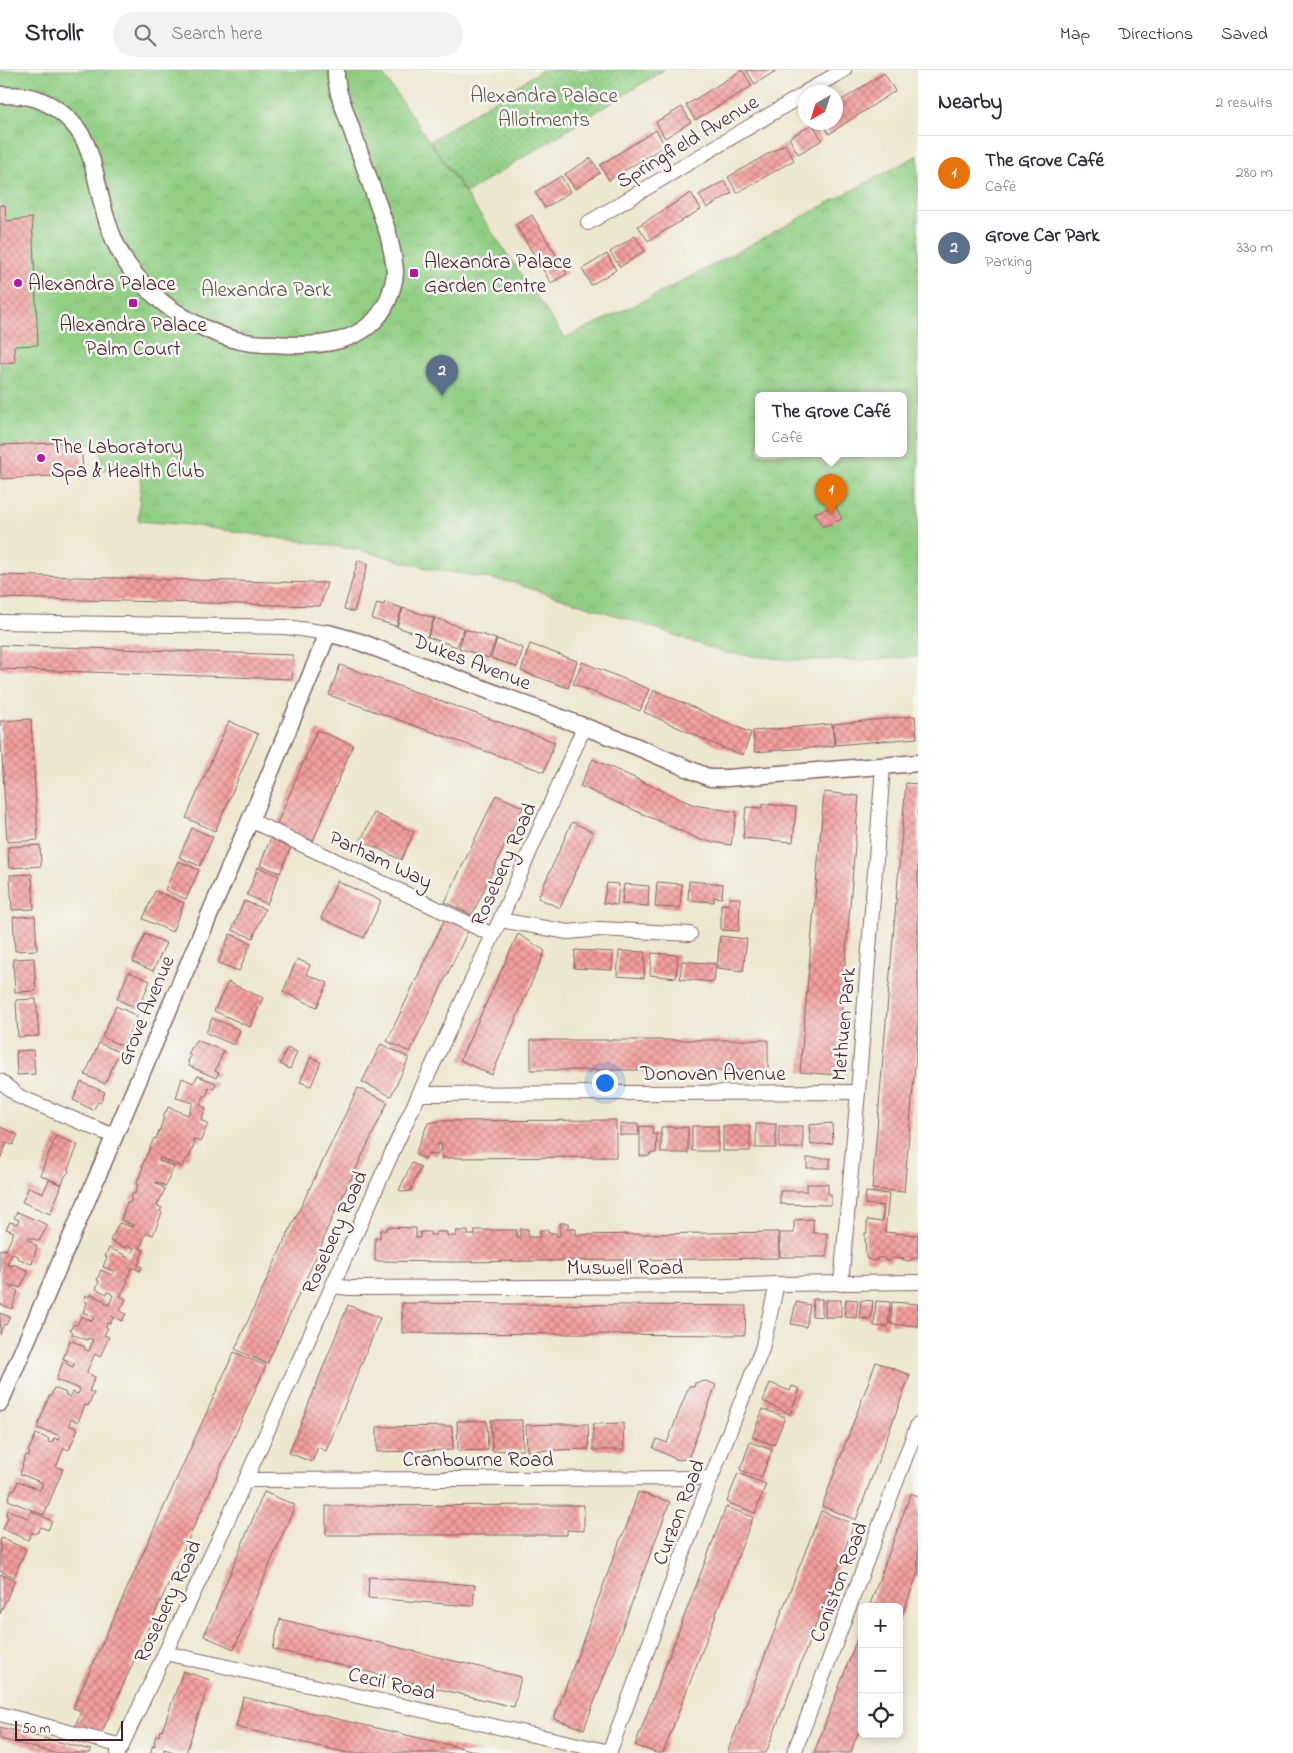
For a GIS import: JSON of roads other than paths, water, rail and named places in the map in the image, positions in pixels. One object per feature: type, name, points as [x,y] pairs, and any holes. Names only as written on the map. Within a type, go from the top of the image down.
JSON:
[{"type":"street","points":[[0,95],[19,95],[35,98],[55,108],[74,124],[86,143],[102,205],[116,244],[128,265],[144,285],[162,302],[198,325],[238,340],[254,343],[314,346],[348,338],[374,321],[383,310],[395,275],[388,233],[339,94],[336,70]]},
{"type":"street","name":"Springfield Avenue","points":[[819,85],[844,70]]},
{"type":"street","name":"Springfield Avenue","points":[[588,223],[798,98]]},
{"type":"street","name":"Dukes Avenue","points":[[0,622],[286,627],[328,633],[394,654],[633,745],[710,778],[918,763]]},
{"type":"street","name":"Grove Avenue","points":[[0,1403],[250,820],[328,633]]},
{"type":"street","name":"Rosebery Road","points":[[120,1750],[246,1480],[419,1094],[494,935],[584,727]]},
{"type":"street","name":"Methuen Park","points":[[841,1284],[883,767]]},
{"type":"street","name":"Parham Way","points":[[250,820],[494,935]]},
{"type":"street","points":[[500,920],[568,932],[600,929],[690,934]]},
{"type":"street","points":[[0,1081],[20,1097],[114,1136]]},
{"type":"street","name":"Donovan Avenue","points":[[419,1094],[858,1092]]},
{"type":"street","name":"Muswell Road","points":[[333,1286],[350,1288],[501,1288],[918,1282]]},
{"type":"street","name":"Curzon Road","points":[[609,1752],[711,1478],[762,1349],[777,1284]]},
{"type":"street","name":"Coniston Road","points":[[794,1753],[918,1424]]},
{"type":"street","name":"Cranbourne Road","points":[[246,1480],[711,1478]]},
{"type":"street","name":"Cecil Road","points":[[166,1653],[609,1752]]},
{"type":"street","points":[[0,1714],[120,1750]]},
{"type":"place","name":"Alexandra Palace Garden Centre","points":[[414,273]]},
{"type":"place","name":"Alexandra Palace","points":[[18,283]]},
{"type":"place","name":"Alexandra Palace Palm Court","points":[[133,303]]},
{"type":"place","name":"Grove Car Park","points":[[442,396]]},
{"type":"place","name":"The Laboratory Spa & Health Club","points":[[41,458]]},
{"type":"place","name":"The Grove Café","points":[[831,515]]},
{"type":"park label","name":"Alexandra Palace Allotments","points":[[544,107]]},
{"type":"park label","name":"Alexandra Park","points":[[266,289]]}]
